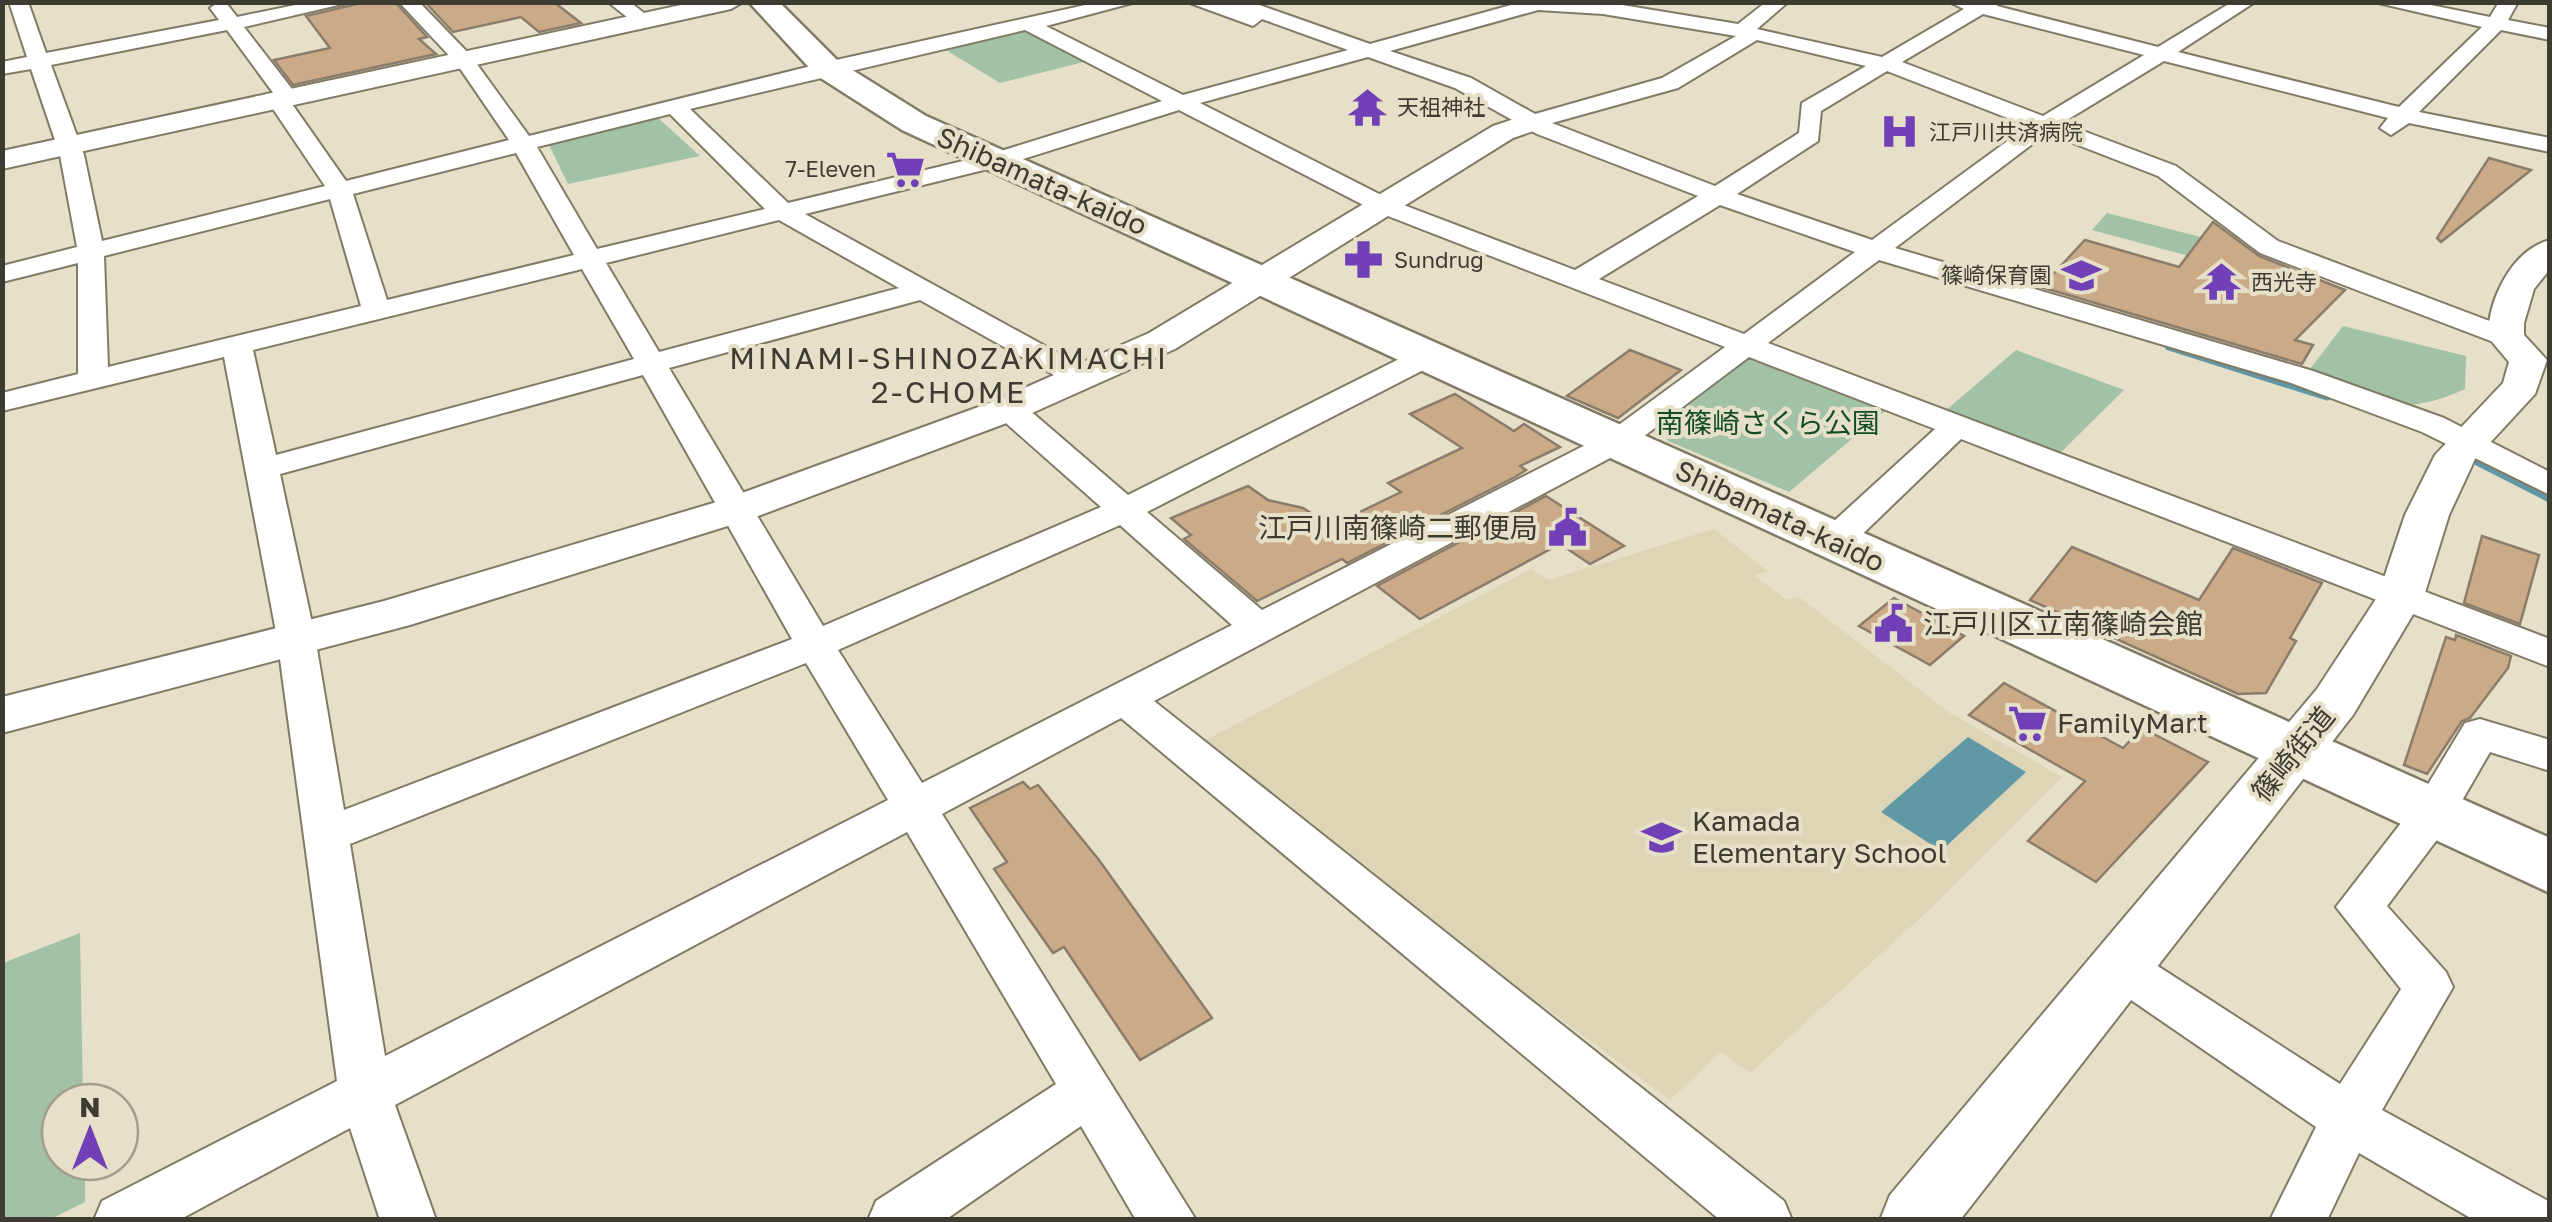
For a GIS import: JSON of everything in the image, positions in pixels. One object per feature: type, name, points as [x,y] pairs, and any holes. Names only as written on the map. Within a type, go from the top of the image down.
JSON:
[{"type":"main road","name":"Shibamata-kaido","points":[[763,2],[827,68],[914,123],[2550,867]]},
{"type":"street","points":[[18,2],[70,146],[91,254],[94,380]]},
{"type":"street","points":[[216,2],[340,190],[376,310]]},
{"type":"street","points":[[2,68],[342,2]]},
{"type":"street","points":[[408,2],[464,60],[523,144],[815,645],[1168,1220]]},
{"type":"street","points":[[617,2],[644,21]]},
{"type":"street","points":[[2,160],[731,2]]},
{"type":"street","points":[[2,274],[827,68],[1127,2]]},
{"type":"street","points":[[1196,2],[1365,52]]},
{"type":"street","points":[[1230,2],[1365,52],[1522,125],[1710,200],[1868,256],[2286,388],[2550,485]]},
{"type":"street","points":[[2,716],[393,614],[735,510],[1009,409],[1162,341],[1522,125],[1670,83],[1748,33],[1779,2]]},
{"type":"street","points":[[1958,2],[1985,5],[2407,116],[2550,146]]},
{"type":"street","points":[[122,1220],[1616,442],[2045,124],[2246,2]]},
{"type":"street","points":[[2383,2],[2550,34]]},
{"type":"street","points":[[2381,136],[2407,116],[2496,24],[2509,2]]},
{"type":"street","points":[[2,402],[996,160],[1182,102],[1535,3],[1602,8],[1748,33],[1885,63],[2167,171],[2269,247],[2528,354]]},
{"type":"street","points":[[1578,280],[1810,136],[1810,108],[1985,5]]},
{"type":"street","points":[[983,10],[1182,102],[1384,206],[2550,654]]},
{"type":"street","points":[[675,107],[783,212],[1083,378]]},
{"type":"street","name":"篠崎街道","points":[[1915,1220],[2335,702],[2402,596],[2427,516],[2461,452],[2521,386],[2528,354],[2504,309],[2508,298],[2550,250]]},
{"type":"street","points":[[262,470],[924,290]]},
{"type":"street","points":[[237,345],[296,637],[322,836],[365,1093],[408,1220]]},
{"type":"street","points":[[322,836],[815,645],[1126,509],[1428,356]]},
{"type":"street","points":[[1009,409],[1259,628]]},
{"type":"street","points":[[1834,541],[1958,426]]},
{"type":"street","points":[[1123,698],[1764,1220]]},
{"type":"street","points":[[2298,1220],[2348,1119],[2429,987],[2359,906],[2432,813],[2480,734],[2550,756]]},
{"type":"street","points":[[2119,966],[2348,1119],[2528,1220]]},
{"type":"street","points":[[896,1220],[1088,1092]]},
{"type":"shaded area","name":"Kamada Elementary School","points":[[1714,529],[1768,571],[1755,576],[1787,600],[1799,597],[1950,713],[2062,777],[1929,910],[1750,1073],[1721,1052],[1670,1100],[1397,898],[1204,741],[1531,569],[1549,580]]},
{"type":"green space","points":[[1027,30],[1088,61],[1000,83],[941,47]]},
{"type":"green space","points":[[655,115],[700,156],[568,184],[548,143]]},
{"type":"green space","points":[[2107,213],[2224,243],[2215,263],[2092,230]]},
{"type":"green space","points":[[2343,326],[2466,356],[2465,389],[2441,399],[2401,405],[2368,398],[2307,373]]},
{"type":"green space","points":[[2016,350],[2124,390],[2057,456],[1944,412]]},
{"type":"green space","name":"南篠崎さくら公園","points":[[1741,360],[1764,360],[1885,411],[1789,492],[1668,441],[1658,427]]},
{"type":"green space","points":[[80,933],[83,1082],[40,1082],[40,1182],[85,1182],[85,1202],[51,1219],[3,1219],[3,963]]},
{"type":"water","points":[[1968,737],[2026,772],[1941,851],[1881,812]]},
{"type":"building","points":[[365,2],[395,2],[427,37],[419,39],[436,54],[293,85],[274,60],[330,48],[306,16]]},
{"type":"building","points":[[425,2],[554,2],[581,23],[539,32],[521,17],[453,32]]},
{"type":"building","points":[[2489,158],[2531,170],[2441,242],[2437,238]]},
{"type":"building","points":[[2213,222],[2259,256],[2345,290],[2295,340],[2313,345],[2302,364],[2041,287],[2085,240],[2179,267]]},
{"type":"building","points":[[1630,350],[1681,370],[1618,418],[1567,396]]},
{"type":"building","points":[[1455,394],[1514,431],[1524,424],[1560,447],[1520,466],[1526,470],[1515,477],[1347,563],[1342,559],[1257,601],[1184,539],[1191,535],[1171,518],[1248,486],[1268,500],[1303,508],[1331,526],[1401,492],[1388,483],[1462,448],[1410,414]]},
{"type":"building","points":[[1546,496],[1624,546],[1590,564],[1560,544],[1420,619],[1377,586]]},
{"type":"building","points":[[2482,536],[2539,555],[2520,624],[2464,603]]},
{"type":"building","points":[[2072,547],[2199,600],[2233,548],[2322,583],[2290,638],[2296,641],[2266,693],[2238,694],[2030,600]]},
{"type":"building","points":[[1894,598],[1964,636],[1930,665],[1859,626]]},
{"type":"building","points":[[2456,635],[2511,656],[2508,668],[2470,718],[2462,721],[2427,774],[2404,765],[2446,637],[2455,640]]},
{"type":"building","points":[[2004,683],[2123,748],[2142,728],[2208,762],[2096,882],[2028,841],[2085,781],[1969,715]]},
{"type":"building","points":[[1023,782],[1030,789],[1038,785],[1099,860],[1212,1018],[1140,1060],[1064,947],[1053,953],[994,869],[1007,862],[970,808]]},
{"type":"waterway","points":[[2169,346],[2327,396]]},
{"type":"waterway","points":[[2464,453],[2550,497]]},
{"type":"place","name":"天祖神社","points":[[1367,107]]},
{"type":"place","name":"江戸川共済病院","points":[[1899,132]]},
{"type":"place","name":"7-Eleven","points":[[906,169]]},
{"type":"place","name":"Sundrug","points":[[1364,260]]},
{"type":"place","name":"篠崎保育園","points":[[2081,275]]},
{"type":"place","name":"西光寺","points":[[2221,282]]},
{"type":"place","name":"江戸川南篠崎二郵便局","points":[[1568,528]]},
{"type":"place","name":"江戸川区立南篠崎会館","points":[[1893,624]]},
{"type":"place","name":"FamilyMart","points":[[2027,723]]},
{"type":"place","name":"Kamada Elementary School","points":[[1662,837]]},
{"type":"district","name":"MINAMI-SHINOZAKIMACHI 2-CHOME","points":[[949,376]]}]
